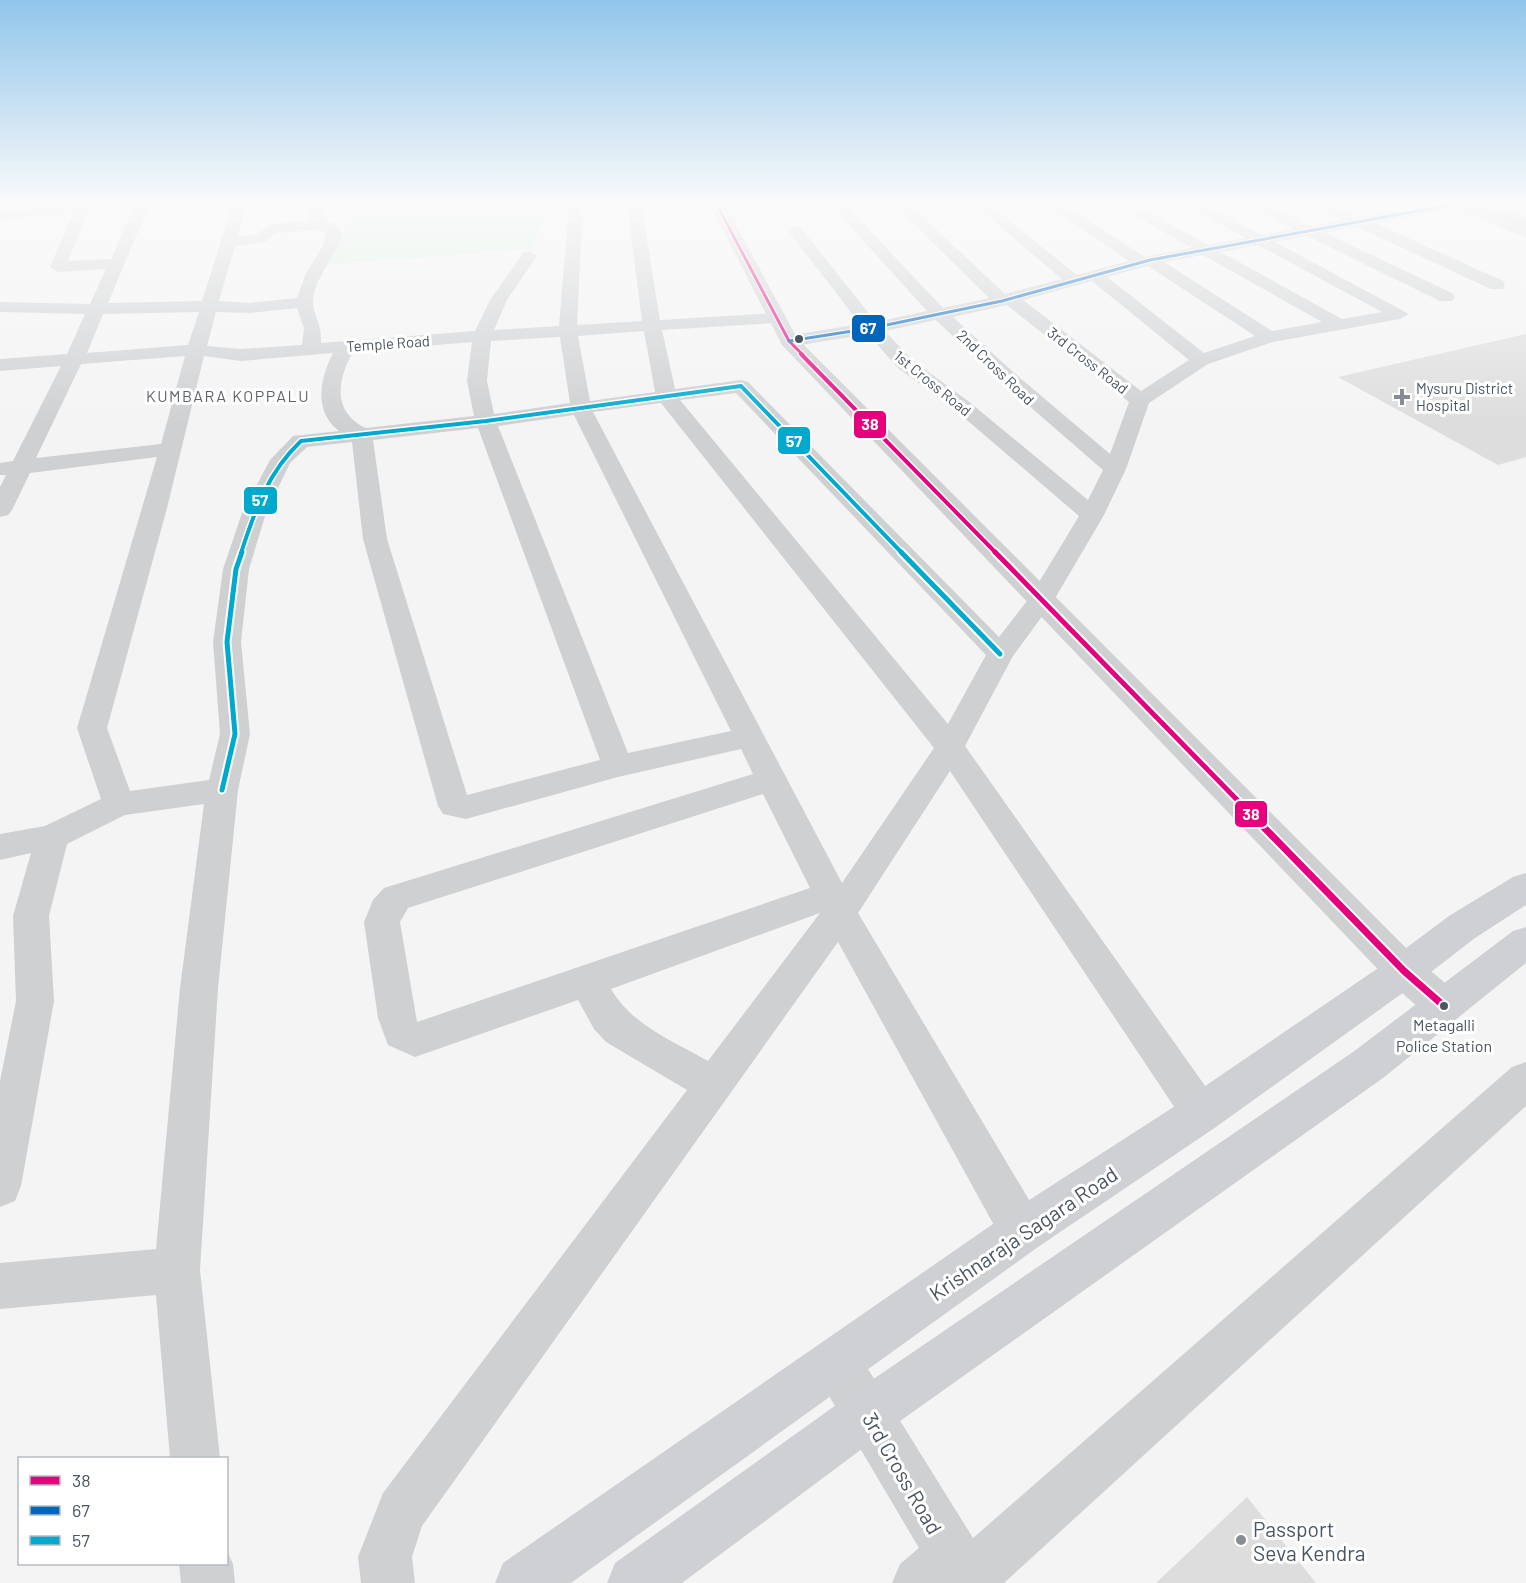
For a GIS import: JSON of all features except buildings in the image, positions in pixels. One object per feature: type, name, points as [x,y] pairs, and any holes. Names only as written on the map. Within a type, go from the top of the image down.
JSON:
[{"type":"main road","name":"Krishnaraja Sagara Road","points":[[523,1583],[1022,1231],[1200,1113],[1404,971],[1462,927],[1525,889]]},
{"type":"main road","points":[[635,1583],[868,1413],[1368,1065],[1526,942]]},
{"type":"street","points":[[0,510],[10,469],[75,358],[111,277]]},
{"type":"street","points":[[119,804],[92,728],[217,277]]},
{"type":"street","points":[[311,349],[313,328],[304,302],[313,277]]},
{"type":"street","points":[[514,277],[493,305],[481,336],[477,382],[486,421],[618,766]]},
{"type":"street","points":[[571,277],[568,331],[581,409],[836,904],[1022,1231]]},
{"type":"street","points":[[645,277],[666,396],[950,747],[1200,1113]]},
{"type":"street","points":[[755,277],[782,329],[1041,600],[1404,971],[1444,1006]]},
{"type":"street","name":"1st Cross Road","points":[[832,277],[872,328],[905,364],[961,405],[1092,515]]},
{"type":"street","name":"2nd Cross Road","points":[[906,277],[1027,398],[1114,469]]},
{"type":"street","name":"3rd Cross Road","points":[[980,277],[1005,300],[1140,400]]},
{"type":"street","points":[[1069,277],[1073,280]]},
{"type":"street","name":"Temple Road","points":[[0,365],[196,350],[241,355],[481,336],[652,327],[872,328],[1005,300],[1083,277]]},
{"type":"street","points":[[1097,277],[1201,360]]},
{"type":"street","points":[[1172,277],[1269,337]]},
{"type":"street","points":[[1255,277],[1337,323]]},
{"type":"street","points":[[388,1583],[385,1557],[401,1511],[714,1085],[836,904],[950,747],[1000,654],[1041,600],[1092,515],[1114,469],[1140,400],[1201,360],[1269,337],[1337,323],[1400,314],[1330,277]]},
{"type":"street","points":[[1405,277],[1446,297]]},
{"type":"street","points":[[1479,277],[1497,285]]},
{"type":"street","points":[[0,307],[98,309],[209,306],[250,308],[304,302]]},
{"type":"street","points":[[347,346],[333,368],[330,394],[341,423],[362,434]]},
{"type":"street","points":[[195,1457],[177,1270],[199,988],[222,790],[236,734],[228,631],[236,569],[254,513],[281,460],[301,441],[486,421],[741,386],[1000,654]]},
{"type":"street","points":[[362,434],[375,538],[454,806],[466,807],[618,766],[750,737]]},
{"type":"street","points":[[10,469],[170,449]]},
{"type":"street","points":[[771,780],[396,898],[386,910],[382,922],[397,1018],[402,1033],[415,1040],[587,981],[836,904]]},
{"type":"street","points":[[0,847],[51,837],[119,804],[222,790]]},
{"type":"street","points":[[0,1186],[35,1001],[32,916],[51,837]]},
{"type":"street","points":[[587,981],[607,1017],[620,1030],[714,1085]]},
{"type":"street","points":[[952,1575],[1526,1080]]},
{"type":"street","points":[[0,1286],[177,1270]]},
{"type":"street","name":"3rd Cross Road","points":[[836,1362],[868,1413],[952,1575]]},
{"type":"street","points":[[206,1565],[207,1583]]},
{"type":"transit line","name":"38","points":[[755,277],[789,341],[1404,971],[1444,1006]]},
{"type":"transit line","name":"67","points":[[789,341],[872,328],[1002,301],[1089,277]]},
{"type":"transit line","name":"57","points":[[222,790],[235,734],[227,642],[236,569],[254,513],[281,460],[301,441],[486,421],[741,386],[1000,654]]},
{"type":"place","name":"Mysuru District Hospital","points":[[1402,397]]},
{"type":"place","name":"Metagalli Police Station","points":[[1444,1006]]},
{"type":"place","name":"Passport Seva Kendra","points":[[1241,1540]]},
{"type":"district","name":"KUMBARA KOPPALU","points":[[228,395]]}]
